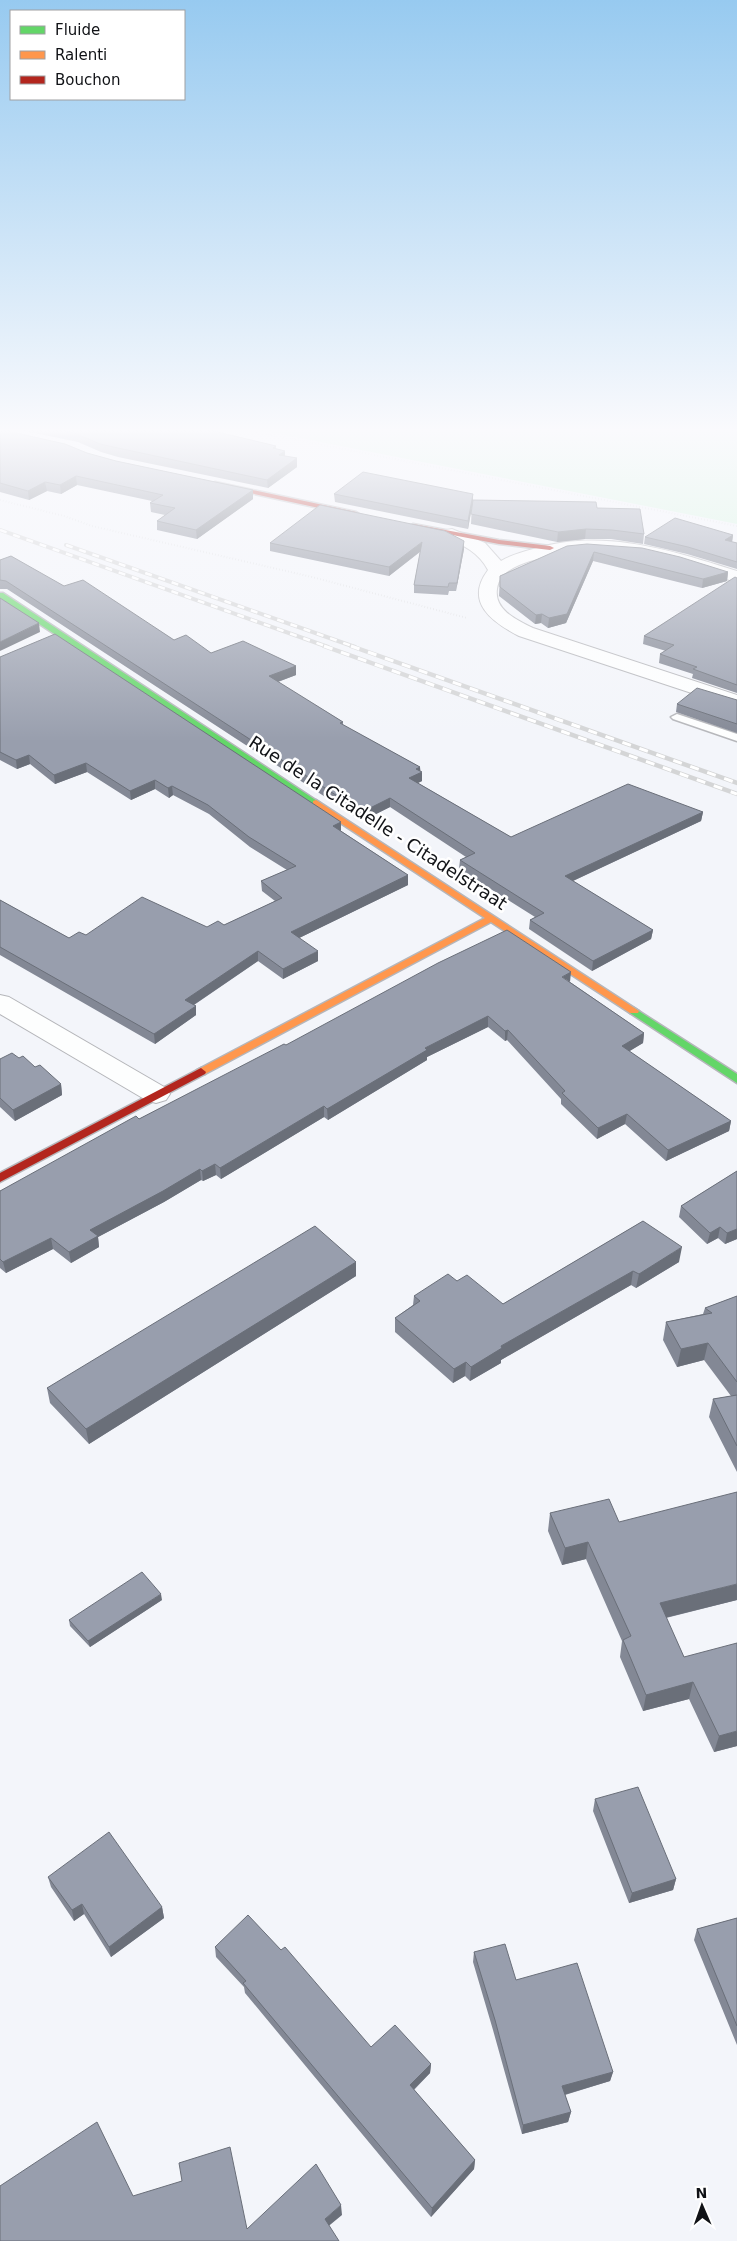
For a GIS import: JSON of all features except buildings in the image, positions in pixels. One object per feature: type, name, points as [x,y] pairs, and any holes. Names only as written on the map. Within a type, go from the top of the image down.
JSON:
[{"type":"street","points":[[445,533],[550,548],[597,544],[640,548],[737,577]]},
{"type":"street","points":[[452,534],[471,542],[488,554],[497,570]]},
{"type":"street","points":[[550,548],[517,559],[497,570],[489,584],[488,598],[495,611],[513,625],[535,635],[737,702]]},
{"type":"street","name":"Rue de la Citadelle - Citadelstraat","points":[[0,596],[737,1079]]},
{"type":"street","points":[[41,640],[57,633]]},
{"type":"street","points":[[0,1178],[492,918]]},
{"type":"street","points":[[0,1003],[156,1094]]},
{"type":"lane","points":[[677,717],[737,738]]},
{"type":"path","points":[[120,533],[312,577],[468,619]]},
{"type":"railway","points":[[7,533],[328,647]]},
{"type":"railway","points":[[66,545],[355,647]]},
{"type":"railway","points":[[324,646],[737,794]]},
{"type":"railway","points":[[351,646],[737,783]]},
{"type":"traffic: fast","points":[[0,595],[316,803]]},
{"type":"traffic: fast","points":[[634,1011],[737,1079]]},
{"type":"traffic: slow","points":[[316,803],[634,1011]]},
{"type":"traffic: slow","points":[[201,1072],[492,918]]},
{"type":"traffic: jam","points":[[448,533],[499,542],[550,548]]},
{"type":"traffic: jam","points":[[0,1178],[201,1072]]}]
